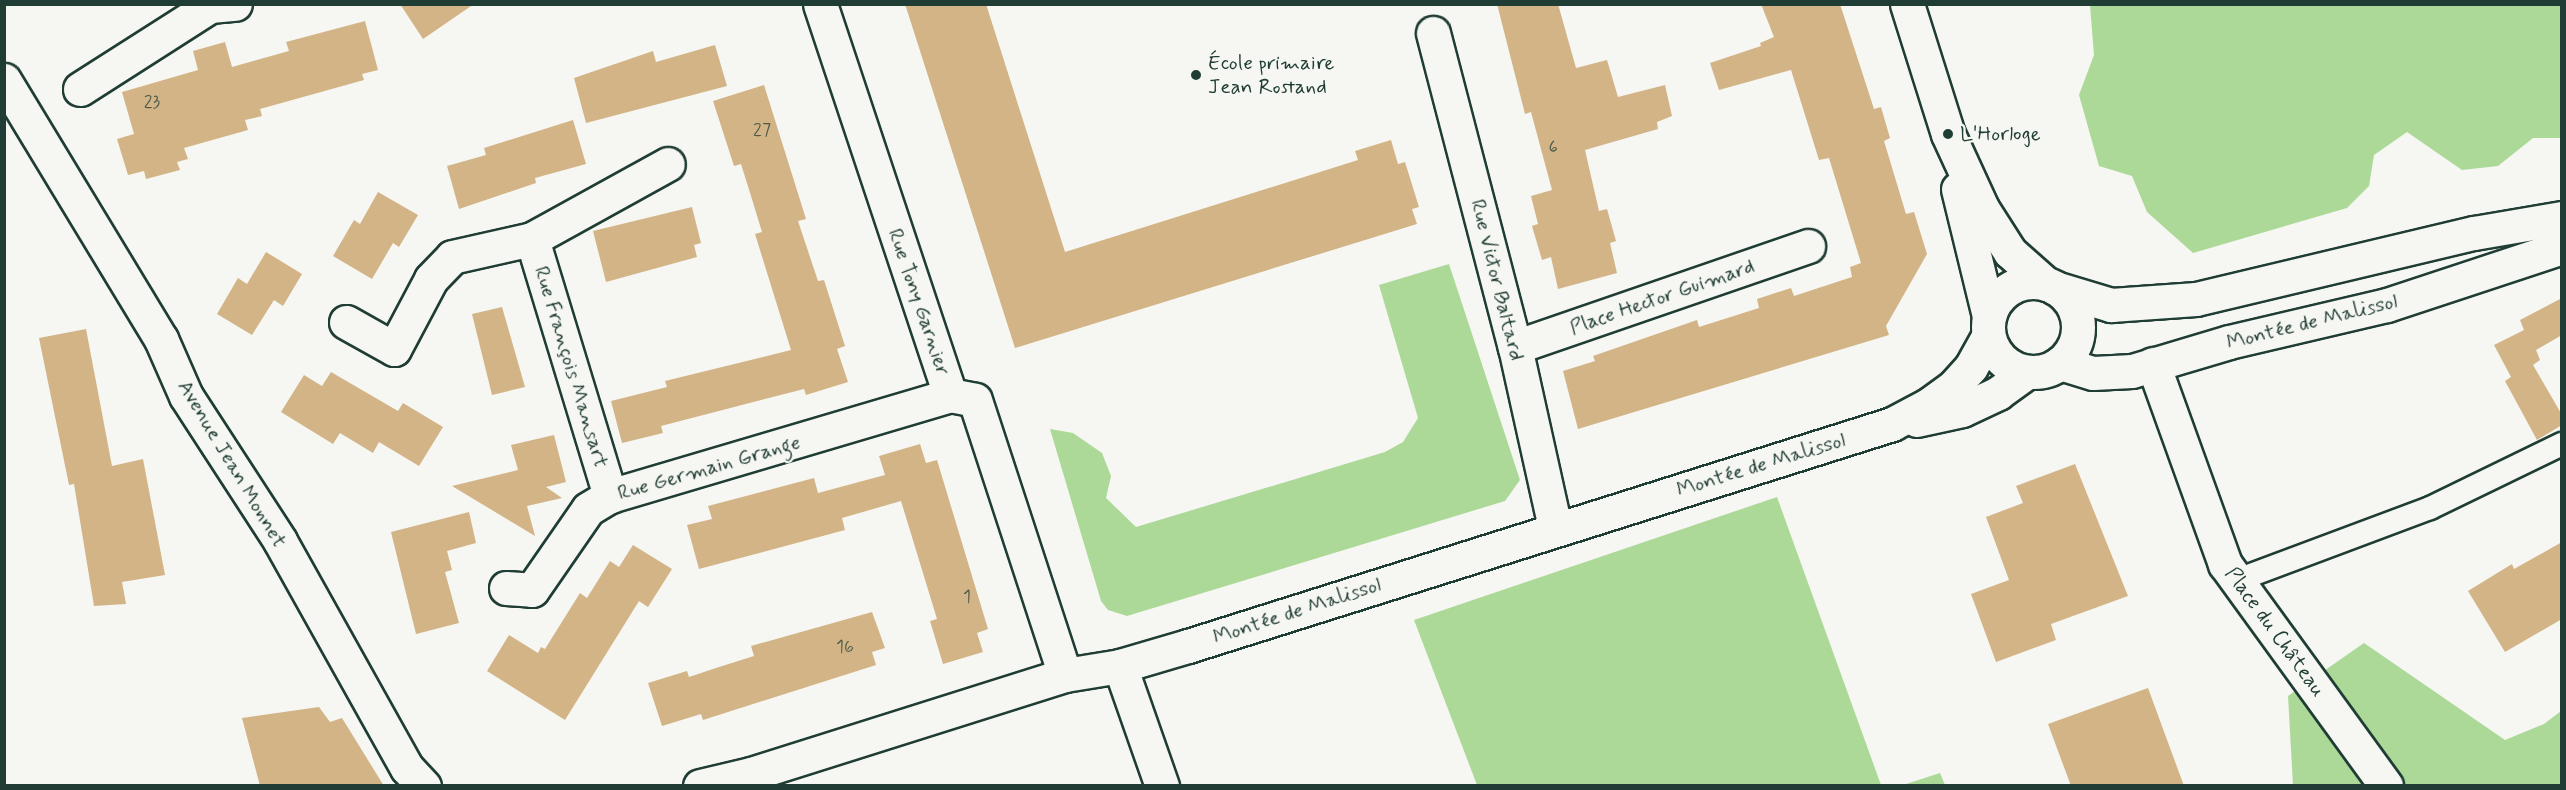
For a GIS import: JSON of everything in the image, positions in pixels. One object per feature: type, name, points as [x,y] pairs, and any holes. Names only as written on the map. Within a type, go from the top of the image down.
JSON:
[{"type":"street","points":[[1907,4],[1948,134],[1989,326],[2003,360],[2027,372]]},
{"type":"street","points":[[80,89],[218,5]]},
{"type":"street","name":"Rue Tony Garnier","points":[[821,9],[950,394],[975,400],[1065,675]]},
{"type":"street","name":"Rue Victor Baltard","points":[[1433,33],[1515,347],[1555,528]]},
{"type":"street","name":"Avenue Jean Monnet","points":[[4,80],[161,339],[186,396],[280,541],[407,768],[424,786]]},
{"type":"street","points":[[1948,134],[1994,232],[2020,264],[2051,286],[2072,305],[2078,326],[2074,345],[2060,363]]},
{"type":"street","points":[[346,322],[394,349],[440,266],[452,257],[532,239],[668,164]]},
{"type":"street","name":"Montée de Malissol","points":[[1892,424],[1953,387],[1971,367],[1989,326],[1995,301],[2012,287],[2031,282],[2111,305],[2196,299],[2474,233],[2562,218]]},
{"type":"street","name":"Rue François Mansart","points":[[532,239],[610,496]]},
{"type":"street","name":"Place Hector Guimard","points":[[1515,347],[1808,246]]},
{"type":"street","name":"Montée de Malissol","points":[[700,786],[751,774],[1065,675],[1120,666],[1892,424],[1962,410],[1998,393],[2027,372],[2049,369],[2060,363],[2093,374],[2121,372],[2387,305],[2562,247]]},
{"type":"street","name":"Place du Château","points":[[2153,364],[2218,546],[2235,581],[2386,786]]},
{"type":"street","name":"Rue Germain Grange","points":[[506,588],[532,590],[588,509],[610,496],[950,394]]},
{"type":"street","points":[[1120,666],[1162,786]]},
{"type":"lane","points":[[2235,581],[2430,508],[2562,444]]},
{"type":"green space","points":[[2090,5],[2561,5],[2561,138],[2533,138],[2498,166],[2462,170],[2407,132],[2374,155],[2369,186],[2347,208],[2193,253],[2147,212],[2132,176],[2099,166],[2079,95],[2094,55]]},
{"type":"green space","points":[[1449,264],[1520,480],[1505,501],[1127,616],[1108,610],[1101,601],[1050,429],[1073,433],[1102,453],[1111,476],[1106,498],[1136,527],[1385,452],[1403,442],[1418,418],[1379,285]]},
{"type":"green space","points":[[1777,497],[1881,785],[1477,785],[1414,620]]},
{"type":"green space","points":[[2364,643],[2505,740],[2544,724],[2561,711],[2561,785],[2293,785],[2288,696]]},
{"type":"green space","points":[[1940,773],[1945,785],[1903,785]]},
{"type":"building","points":[[400,4],[474,4],[423,39]]},
{"type":"building","points":[[905,4],[986,4],[1065,252],[1358,160],[1355,151],[1391,140],[1398,164],[1405,162],[1419,207],[1412,209],[1417,224],[1015,348]]},
{"type":"building","points":[[1497,4],[1558,4],[1576,68],[1607,60],[1618,97],[1665,85],[1672,116],[1657,122],[1658,129],[1585,150],[1599,211],[1607,209],[1616,241],[1610,243],[1617,273],[1558,289],[1551,257],[1542,260],[1532,226],[1538,224],[1531,196],[1552,190],[1531,112],[1525,114]]},
{"type":"building","points":[[1761,4],[1840,4],[1874,109],[1881,107],[1890,138],[1884,141],[1906,214],[1914,212],[1927,254],[1886,326],[1889,335],[1578,429],[1563,371],[1595,361],[1593,356],[1697,320],[1699,327],[1759,308],[1757,299],[1791,288],[1794,296],[1852,277],[1850,267],[1861,263],[1829,158],[1819,160],[1791,70],[1719,90],[1710,63],[1761,46],[1760,43],[1774,37]]},
{"type":"building","points":[[365,21],[378,70],[362,74],[364,80],[260,109],[262,116],[245,120],[248,130],[184,148],[188,159],[177,162],[180,170],[146,179],[144,171],[128,175],[117,139],[134,134],[122,92],[198,70],[193,51],[225,42],[232,67],[289,51],[286,42]]},
{"type":"building","points":[[715,45],[727,86],[586,123],[574,78],[653,51],[656,62]]},
{"type":"building","points":[[764,85],[806,219],[798,221],[818,281],[824,280],[845,346],[837,349],[848,382],[806,395],[804,389],[661,426],[663,433],[622,443],[611,401],[667,387],[665,381],[791,350],[755,234],[762,232],[741,164],[734,166],[713,101]]},
{"type":"building","points":[[573,120],[586,164],[535,178],[536,183],[459,209],[447,166],[486,155],[484,148]]},
{"type":"building","points":[[378,192],[418,215],[399,247],[393,243],[372,279],[333,256],[354,220],[360,224]]},
{"type":"building","points":[[692,207],[701,243],[694,245],[697,257],[606,282],[593,231]]},
{"type":"building","points":[[266,252],[302,274],[283,306],[274,300],[252,335],[217,314],[238,278],[247,284]]},
{"type":"building","points":[[2562,298],[2562,335],[2536,350],[2540,360],[2533,365],[2562,415],[2562,425],[2537,440],[2505,381],[2511,377],[2494,345],[2524,330],[2520,320]]},
{"type":"building","points":[[502,307],[525,387],[492,395],[472,314]]},
{"type":"building","points":[[86,329],[112,466],[143,459],[165,575],[122,582],[126,604],[94,606],[74,484],[69,485],[39,338]]},
{"type":"building","points":[[331,372],[398,411],[403,403],[443,427],[419,466],[379,442],[373,453],[340,433],[333,444],[281,412],[304,375],[322,386]]},
{"type":"building","points":[[554,435],[566,482],[546,487],[562,498],[527,506],[535,536],[452,486],[518,470],[511,445]]},
{"type":"building","points":[[920,444],[926,463],[937,460],[988,629],[977,633],[983,652],[943,664],[930,621],[937,619],[901,501],[842,518],[845,530],[699,569],[687,525],[712,519],[708,506],[814,478],[818,493],[885,475],[879,456]]},
{"type":"building","points":[[2075,464],[2128,596],[2051,624],[2056,640],[1996,662],[1971,594],[2009,580],[1986,517],[2023,503],[2016,486]]},
{"type":"building","points":[[469,512],[476,543],[447,551],[452,570],[445,572],[459,623],[416,634],[391,532]]},
{"type":"building","points":[[2562,542],[2562,619],[2505,652],[2468,591],[2512,564],[2514,569]]},
{"type":"building","points":[[633,545],[672,569],[648,607],[639,601],[565,720],[487,671],[509,635],[538,653],[541,647],[545,649],[580,593],[587,598],[610,561],[619,567]]},
{"type":"building","points":[[872,612],[885,648],[872,652],[876,665],[703,720],[701,714],[662,726],[648,683],[687,671],[689,677],[754,656],[751,646]]},
{"type":"building","points":[[2148,688],[2184,786],[2071,786],[2048,724]]},
{"type":"building","points":[[319,707],[330,722],[342,718],[384,786],[260,786],[242,718]]},
{"type":"place","name":"École primaire Jean Rostand","points":[[1196,75]]},
{"type":"place","name":"L'Horloge","points":[[1948,134]]}]
